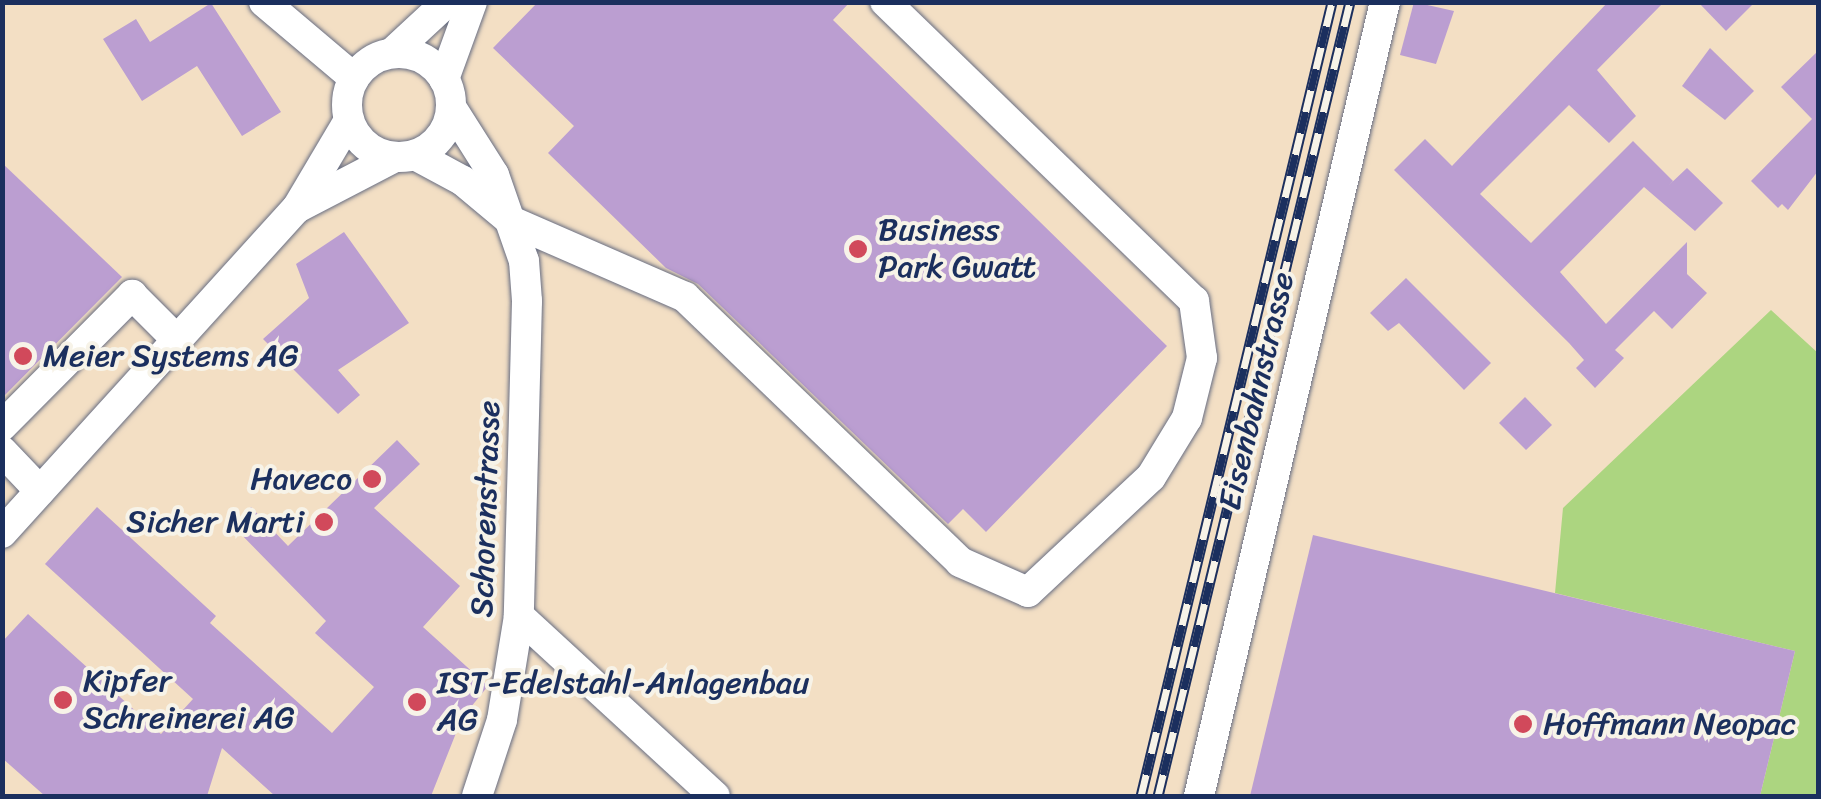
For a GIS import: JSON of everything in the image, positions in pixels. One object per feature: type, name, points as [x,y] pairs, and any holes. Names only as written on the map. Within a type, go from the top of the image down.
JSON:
[{"type":"street","points":[[264,2],[354,78]]},
{"type":"street","points":[[2,532],[297,208],[349,120],[354,78],[392,53],[448,2]]},
{"type":"street","points":[[297,208],[440,136],[472,2]]},
{"type":"street","points":[[349,120],[362,142],[437,162],[511,222],[684,297],[960,562],[1028,592],[1151,477],[1186,418],[1202,358],[1194,301],[885,2]]},
{"type":"street","name":"Eisenbahnstrasse","points":[[1198,796],[1385,2]]},
{"type":"street","points":[[392,53],[427,61],[448,93]]},
{"type":"street","name":"Schorenstrasse","points":[[448,93],[494,175],[511,222],[528,301],[519,616],[502,720],[476,796]]},
{"type":"street","points":[[2,426],[132,295],[177,340]]},
{"type":"street","points":[[2,451],[40,491]]},
{"type":"street","points":[[519,616],[710,795]]},
{"type":"green space","points":[[1771,310],[1818,353],[1818,796],[1760,796],[1795,651],[1555,593],[1563,508]]},
{"type":"building","name":"Business Park Gwatt","points":[[538,2],[850,2],[833,20],[1167,346],[986,532],[963,509],[948,524],[698,284],[666,268],[548,153],[574,126],[493,48]]},
{"type":"building","points":[[1414,2],[1454,11],[1436,64],[1400,55]]},
{"type":"building","points":[[1608,2],[1664,2],[1597,70],[1636,116],[1609,143],[1569,105],[1480,194],[1531,243],[1633,141],[1673,181],[1668,186],[1687,168],[1723,203],[1695,231],[1644,187],[1560,272],[1606,324],[1687,242],[1687,274],[1707,293],[1672,329],[1654,311],[1615,350],[1624,358],[1595,388],[1576,368],[1584,360],[1569,343],[1394,170],[1425,139],[1452,166]]},
{"type":"building","points":[[1698,2],[1755,2],[1726,31]]},
{"type":"building","points":[[211,3],[281,112],[242,136],[197,66],[142,101],[103,39],[136,19],[150,42]]},
{"type":"building","points":[[1710,48],[1754,91],[1725,120],[1682,86]]},
{"type":"building","points":[[1818,51],[1818,171],[1788,210],[1782,204],[1778,208],[1751,181],[1812,119],[1781,87]]},
{"type":"building","points":[[2,163],[122,277],[2,398]]},
{"type":"building","points":[[344,232],[409,323],[338,370],[360,395],[338,414],[263,339],[309,298],[296,264]]},
{"type":"building","points":[[1406,278],[1491,363],[1464,390],[1399,323],[1388,331],[1370,313]]},
{"type":"building","points":[[1525,397],[1552,425],[1526,450],[1499,423]]},
{"type":"building","points":[[397,440],[420,464],[374,508],[460,586],[423,627],[488,686],[462,718],[431,796],[275,796],[222,748],[207,796],[45,796],[2,758],[2,642],[28,614],[161,734],[193,699],[45,564],[97,507],[216,616],[210,623],[332,733],[374,687],[315,633],[326,621],[232,525],[251,507],[288,546]]},
{"type":"building","name":"Hoffmann Neopac","points":[[1313,535],[1795,651],[1760,796],[1250,796]]},
{"type":"railway","points":[[1141,796],[1332,2]]},
{"type":"railway","points":[[1158,796],[1350,2]]},
{"type":"place","name":"Business Park Gwatt","points":[[858,249]]},
{"type":"place","name":"Meier Systems AG","points":[[23,356]]},
{"type":"place","name":"Haveco","points":[[372,479]]},
{"type":"place","name":"Sicher Marti","points":[[324,522]]},
{"type":"place","name":"Kipfer Schreinerei AG","points":[[63,700]]},
{"type":"place","name":"IST-Edelstahl-Anlagenbau AG","points":[[417,702]]},
{"type":"place","name":"Hoffmann Neopac","points":[[1523,724]]}]
